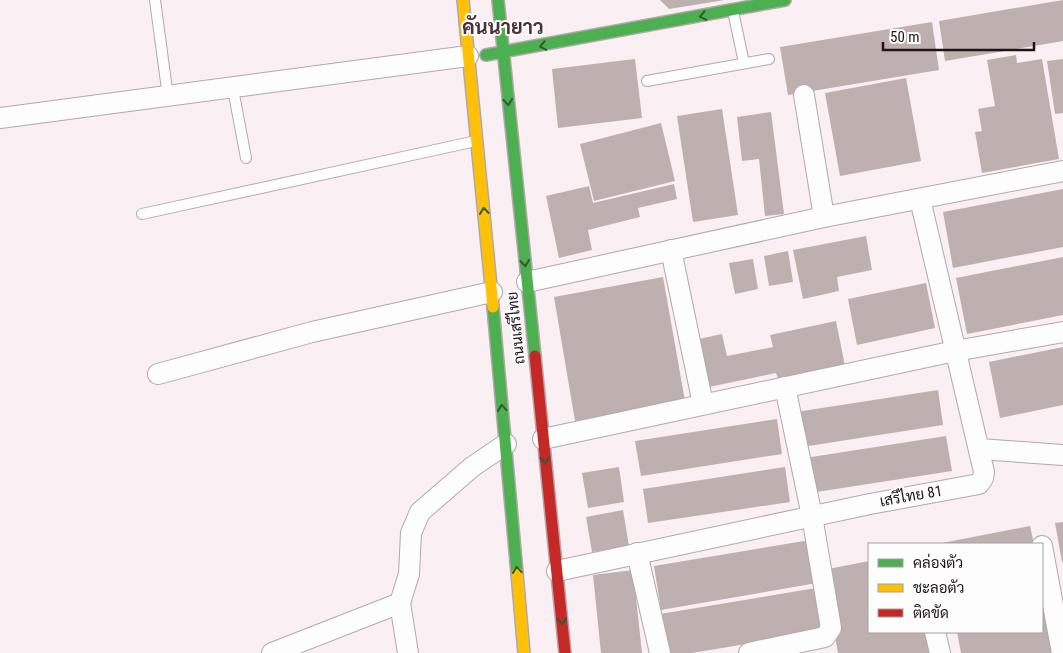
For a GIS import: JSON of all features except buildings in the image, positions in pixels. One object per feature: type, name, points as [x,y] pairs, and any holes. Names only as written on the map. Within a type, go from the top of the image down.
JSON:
[{"type":"main road","name":"ถนนเสรีไทย","points":[[498,0],[565,653]]},
{"type":"main road","points":[[468,56],[503,53],[785,0]]},
{"type":"main road","name":"ถนนเสรีไทย","points":[[463,1],[492,292],[524,653]]},
{"type":"main road","points":[[463,1],[477,1]]},
{"type":"street","points":[[0,118],[234,89],[468,56]]},
{"type":"street","points":[[804,96],[824,217]]},
{"type":"street","points":[[527,282],[824,217],[1063,172]]},
{"type":"street","name":"เสรีไทย 81","points":[[557,571],[812,516],[979,484],[982,481],[984,472],[979,449],[954,351],[920,199]]},
{"type":"street","points":[[671,250],[703,404]]},
{"type":"street","points":[[158,374],[312,332],[492,292]]},
{"type":"street","points":[[543,439],[954,351],[1063,332]]},
{"type":"street","points":[[749,653],[825,637],[829,633],[830,628],[830,617],[812,516],[785,387]]},
{"type":"street","points":[[408,653],[400,603],[409,574],[411,533],[420,512],[472,467],[506,444]]},
{"type":"street","points":[[979,449],[1063,455]]},
{"type":"street","points":[[637,553],[660,653]]},
{"type":"street","points":[[1043,554],[1062,653]]},
{"type":"street","points":[[272,653],[400,603]]},
{"type":"street","points":[[935,633],[940,653]]},
{"type":"lane","points":[[155,0],[168,97]]},
{"type":"lane","points":[[732,10],[744,63]]},
{"type":"lane","points":[[647,81],[769,59]]},
{"type":"lane","points":[[234,89],[246,158]]},
{"type":"lane","points":[[142,214],[476,141]]},
{"type":"traffic: fast","points":[[498,0],[535,356]]},
{"type":"traffic: fast","points":[[486,55],[785,0]]},
{"type":"traffic: fast","points":[[493,307],[517,573]]},
{"type":"traffic: slow","points":[[463,0],[493,307]]},
{"type":"traffic: slow","points":[[517,573],[524,653]]},
{"type":"traffic: jam","points":[[535,356],[565,653]]},
{"type":"district","name":"คันนายาว","points":[[503,27]]}]
